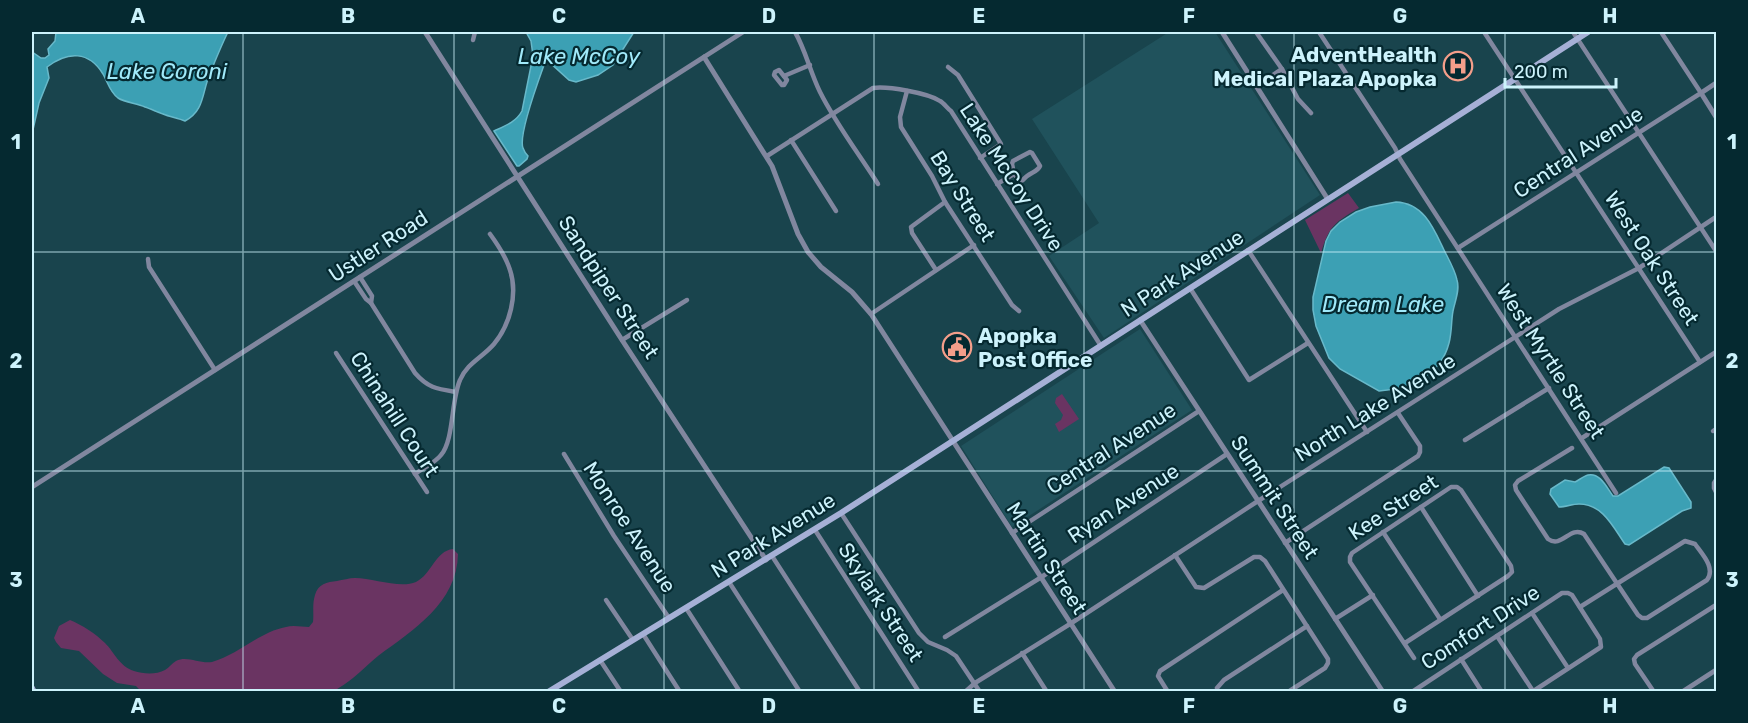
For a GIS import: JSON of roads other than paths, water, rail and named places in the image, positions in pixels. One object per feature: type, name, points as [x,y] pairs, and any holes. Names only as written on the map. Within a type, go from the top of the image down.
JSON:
[{"type":"main road","name":"N Park Avenue","points":[[548,692],[815,530],[1588,32]]},
{"type":"street","name":"Sandpiper Street","points":[[425,32],[622,340],[860,692]]},
{"type":"street","points":[[474,40],[475,32]]},
{"type":"street","name":"Ustler Road","points":[[32,487],[743,32]]},
{"type":"street","points":[[795,32],[821,95],[878,184]]},
{"type":"street","points":[[1222,32],[1328,198]]},
{"type":"street","points":[[1256,32],[1282,69],[1294,93],[1311,113]]},
{"type":"street","name":"West Myrtle Street","points":[[1319,32],[1617,493]]},
{"type":"street","name":"West Oak Street","points":[[1485,32],[1700,362]]},
{"type":"street","points":[[1573,32],[1716,252]]},
{"type":"street","points":[[1661,32],[1716,117]]},
{"type":"street","name":"Martin Street","points":[[704,57],[767,156],[778,178],[798,234],[808,252],[821,267],[852,292],[870,314],[1115,692]]},
{"type":"street","points":[[784,76],[810,65]]},
{"type":"street","points":[[948,67],[958,75],[1001,144],[980,158]]},
{"type":"street","points":[[1256,86],[1282,69]]},
{"type":"street","name":"Central Avenue","points":[[1458,248],[1716,83]]},
{"type":"street","name":"Lake McCoy Drive","points":[[767,156],[873,88],[883,87],[907,91],[940,101],[951,111],[1101,346]]},
{"type":"street","name":"Bay Street","points":[[907,91],[900,117],[901,127],[932,176],[945,202],[1012,305],[1019,311]]},
{"type":"street","points":[[791,140],[836,211]]},
{"type":"street","points":[[1032,153],[1040,166],[1037,171],[1028,174],[1021,181],[1014,174],[1013,161],[1032,153]]},
{"type":"street","points":[[997,184],[1014,174]]},
{"type":"street","points":[[936,270],[912,232],[911,226],[945,202]]},
{"type":"street","name":"North Lake Avenue","points":[[965,692],[975,683],[1559,309],[1639,268],[1716,217]]},
{"type":"street","points":[[415,474],[438,459],[445,450],[460,380],[466,369],[495,343],[511,311],[513,282],[510,270],[490,234]]},
{"type":"street","points":[[870,314],[974,245]]},
{"type":"street","points":[[1248,250],[1367,432]]},
{"type":"street","points":[[148,259],[149,267],[215,370]]},
{"type":"street","points":[[357,279],[368,289],[372,296],[371,303]]},
{"type":"street","points":[[357,279],[366,300],[371,303],[415,373],[429,386],[456,392]]},
{"type":"street","points":[[1190,288],[1249,380],[1308,343]]},
{"type":"street","points":[[362,293],[368,289]]},
{"type":"street","points":[[622,340],[687,300]]},
{"type":"street","name":"Summit Street","points":[[1140,320],[1383,692]]},
{"type":"street","points":[[1582,438],[1716,352]]},
{"type":"street","name":"Chinahill Court","points":[[336,353],[427,492]]},
{"type":"street","points":[[1465,440],[1549,388]]},
{"type":"street","name":"Central Avenue","points":[[1012,533],[1199,411]]},
{"type":"street","points":[[1285,543],[1418,456],[1420,446],[1398,413]]},
{"type":"street","points":[[1497,636],[1533,691],[1600,648],[1602,644],[1580,607],[1616,584],[1685,541],[1695,543],[1711,569],[1711,575],[1707,580],[1647,618],[1642,618],[1616,584],[1584,534],[1574,531],[1558,542],[1548,539],[1515,485],[1572,448]]},
{"type":"street","name":"Monroe Avenue","points":[[564,454],[614,536],[669,618]]},
{"type":"street","name":"Ryan Avenue","points":[[945,637],[1040,578],[1227,454]]},
{"type":"street","points":[[1716,480],[1714,483],[1716,492]]},
{"type":"street","name":"Kee Street","points":[[1373,595],[1350,562],[1352,553],[1451,487],[1456,487],[1461,490],[1511,566],[1512,572],[1508,576],[1478,596]]},
{"type":"street","points":[[1405,643],[1478,596],[1421,507]]},
{"type":"street","points":[[841,513],[919,633],[928,642],[956,656],[980,692]]},
{"type":"street","name":"Skylark Street","points":[[815,530],[920,692]]},
{"type":"street","points":[[1383,532],[1440,619]]},
{"type":"street","points":[[1175,555],[1196,588],[1199,589],[1250,559],[1258,556],[1265,561],[1326,655],[1328,663],[1323,669],[1288,692]]},
{"type":"street","points":[[729,582],[800,692]]},
{"type":"street","points":[[1168,692],[1158,676],[1160,671],[1283,590]]},
{"type":"street","name":"Comfort Drive","points":[[1412,692],[1562,593],[1572,595],[1580,607]]},
{"type":"street","points":[[1335,619],[1373,595],[1414,658]]},
{"type":"street","points":[[606,600],[633,640]]},
{"type":"street","points":[[1653,692],[1635,664],[1636,655],[1716,605]]},
{"type":"street","points":[[686,608],[740,692]]},
{"type":"street","points":[[1532,613],[1568,668]]},
{"type":"street","points":[[1217,688],[1224,680],[1307,627]]},
{"type":"street","points":[[643,634],[680,692]]},
{"type":"street","points":[[1022,653],[1047,692]]},
{"type":"street","points":[[1461,659],[1482,692]]},
{"type":"street","points":[[600,660],[621,692]]},
{"type":"street","points":[[1682,692],[1716,670]]},
{"type":"street","points":[[1420,686],[1424,692]]},
{"type":"water","name":"Lake Coroni","points":[[56,32],[228,32],[209,76],[202,101],[196,112],[185,121],[118,98],[97,66],[85,57],[70,56],[47,67],[49,78],[39,103],[32,134],[32,52],[41,58],[49,55],[48,49],[55,41]]},
{"type":"water","name":"Lake McCoy","points":[[526,32],[634,32],[613,65],[598,75],[576,82],[569,80],[549,62],[544,65],[523,132],[523,148],[528,156],[517,166],[494,131],[513,121],[522,111],[533,56],[531,41]]},
{"type":"water","name":"Dream Lake","points":[[1396,202],[1414,207],[1427,218],[1456,276],[1458,292],[1449,343],[1439,364],[1431,372],[1412,383],[1379,391],[1340,369],[1329,358],[1316,326],[1313,297],[1326,241],[1331,231],[1356,212]]},
{"type":"water","points":[[1664,467],[1669,468],[1691,502],[1691,508],[1682,511],[1629,545],[1625,544],[1612,524],[1595,508],[1579,504],[1559,507],[1550,494],[1551,489],[1565,480],[1575,482],[1592,475],[1603,481],[1613,496],[1618,496]]},
{"type":"place","name":"AdventHealth Medical Plaza Apopka","points":[[1458,66]]},
{"type":"place","name":"Apopka Post Office","points":[[957,347]]}]
